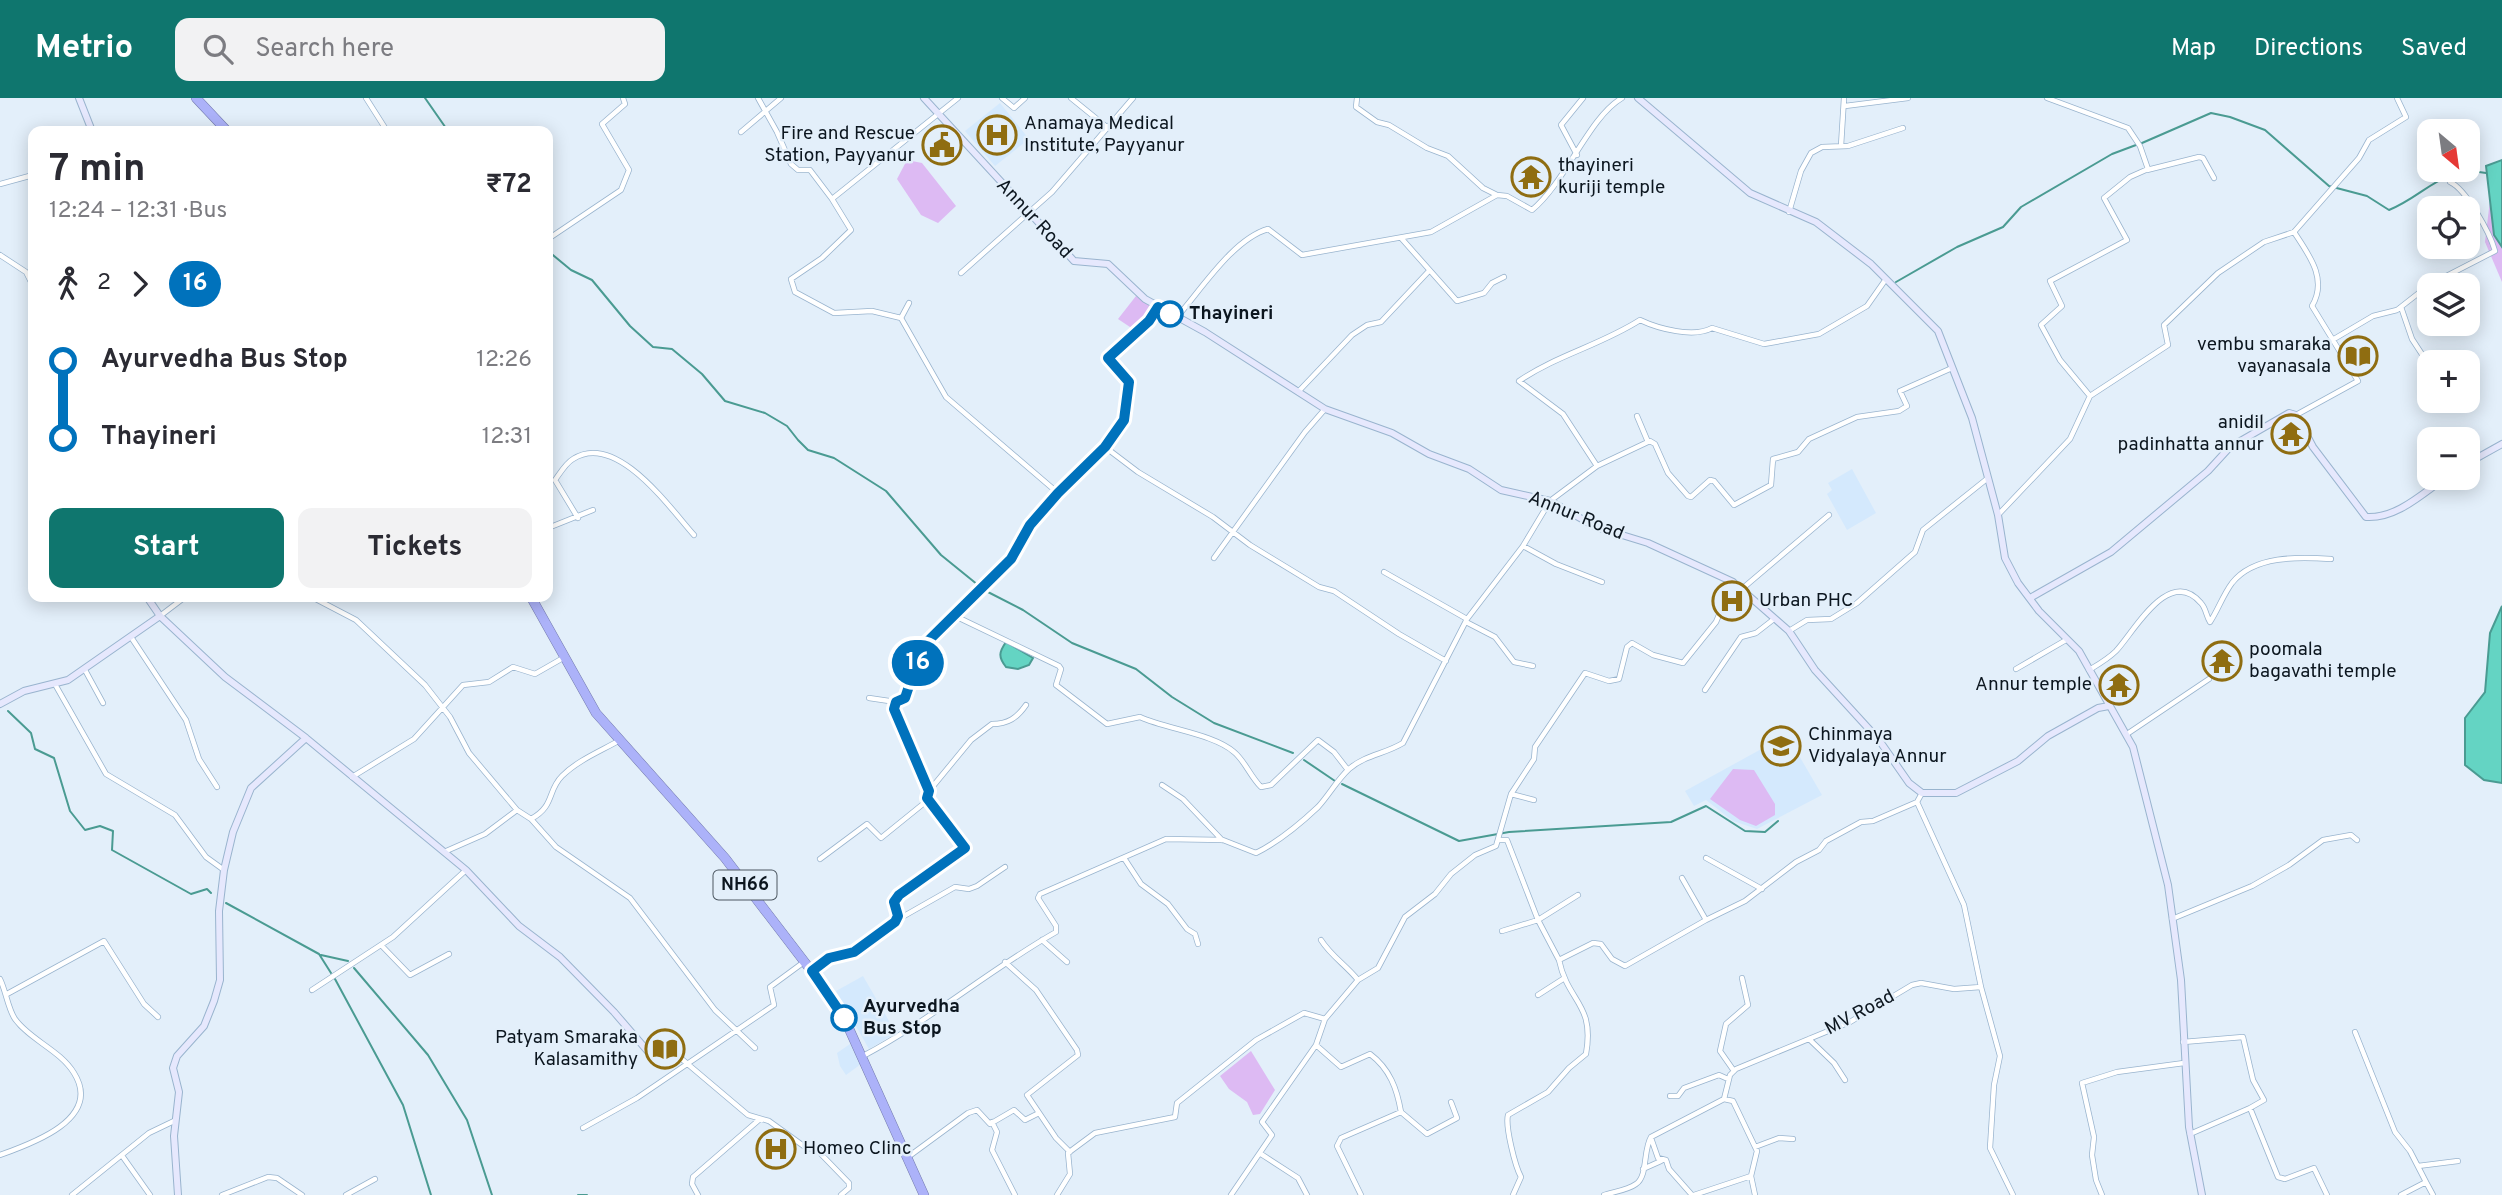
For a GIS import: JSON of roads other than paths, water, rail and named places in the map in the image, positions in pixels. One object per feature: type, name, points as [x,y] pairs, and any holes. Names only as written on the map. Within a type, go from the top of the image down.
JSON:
[{"type":"highway","points":[[196,98],[222,126]]},
{"type":"highway","points":[[204,98],[229,126]]},
{"type":"highway","name":"NH66","points":[[534,602],[596,713],[724,859],[805,961],[846,1022],[924,1195]]},
{"type":"main road","points":[[79,98],[90,126]]},
{"type":"main road","name":"Annur Road","points":[[924,98],[1074,261],[1108,264],[1137,293],[1249,359],[1325,409],[1392,433],[1429,454],[1469,469],[1501,490],[1550,501],[1596,527],[1648,543],[1742,588],[1789,631],[1815,670],[1879,740],[1909,783],[1922,793]]},
{"type":"main road","points":[[1638,98],[1750,193],[1816,222],[1886,279],[1938,331],[1972,418],[1998,515],[2005,558],[2030,598],[2079,651],[2133,747],[2159,843],[2181,979],[2182,1042],[2190,1134],[2202,1195]]},
{"type":"main road","points":[[2030,598],[2111,552],[2208,471],[2230,447],[2289,413],[2296,415],[2313,447],[2367,517],[2376,517],[2399,509],[2427,490]]},
{"type":"main road","points":[[2480,456],[2502,444]]},
{"type":"main road","points":[[150,602],[160,616],[225,677],[306,738],[466,870],[519,926],[561,957],[657,1062]]},
{"type":"main road","points":[[0,704],[24,691],[56,685],[85,670],[160,616]]},
{"type":"main road","points":[[1922,793],[1956,793],[2018,761],[2066,725],[2098,708],[2109,706]]},
{"type":"main road","points":[[178,1195],[174,1121],[180,1106],[173,1068],[177,1056],[204,1026],[219,980],[219,911],[224,870],[233,832],[251,788],[306,738]]},
{"type":"street","points":[[366,98],[384,126]]},
{"type":"street","points":[[553,236],[621,190],[629,170],[602,124],[625,104],[623,98]]},
{"type":"street","points":[[758,98],[791,164],[798,170],[810,170],[851,230],[822,258],[791,279],[795,292],[834,313],[872,311],[901,318],[946,397],[1058,493]]},
{"type":"street","points":[[741,132],[781,98]]},
{"type":"street","points":[[832,199],[958,98]]},
{"type":"street","points":[[1002,98],[1014,108],[1025,98]]},
{"type":"street","points":[[1071,98],[1108,128]]},
{"type":"street","points":[[961,273],[1062,181],[1133,98]]},
{"type":"street","points":[[1357,98],[1356,107],[1377,122],[1389,125],[1418,143],[1448,156],[1483,188],[1497,195],[1507,196],[1532,210],[1578,155],[1589,134],[1622,98]]},
{"type":"street","points":[[1578,155],[1561,125],[1583,98]]},
{"type":"street","points":[[1841,146],[1844,98]]},
{"type":"street","points":[[1845,106],[1908,98]]},
{"type":"street","points":[[2047,98],[2128,128],[2140,146],[2147,170]]},
{"type":"street","points":[[1998,515],[2070,439],[2090,396],[2168,345],[2164,325],[2218,273],[2264,242],[2294,232],[2359,158],[2369,140],[2406,117],[2397,98]]},
{"type":"street","points":[[1789,212],[1801,171],[1811,153],[1822,147],[1841,146],[1903,128]]},
{"type":"street","points":[[2090,396],[2060,359],[2041,325],[2062,306],[2050,281],[2127,240],[2104,198],[2130,177],[2199,157],[2203,158],[2214,178]]},
{"type":"street","points":[[0,184],[28,176]]},
{"type":"street","points":[[2450,182],[2460,188],[2472,205],[2495,251],[2452,273]]},
{"type":"street","points":[[1177,317],[1231,253],[1258,232],[1268,229],[1302,255],[1402,239],[1443,227],[1497,195]]},
{"type":"street","points":[[2294,232],[2318,272],[2319,294],[2312,306],[2358,381],[2296,415]]},
{"type":"street","points":[[1402,239],[1428,272],[1457,301],[1484,293],[1497,279],[1504,277]]},
{"type":"street","points":[[0,255],[28,276]]},
{"type":"street","points":[[1297,392],[1352,334],[1367,325],[1381,322],[1428,272]]},
{"type":"street","points":[[1597,466],[1563,414],[1519,381],[1556,358],[1606,340],[1640,320],[1656,327],[1701,334],[1712,328],[1764,344],[1819,334],[1867,306],[1886,279]]},
{"type":"street","points":[[2334,339],[2374,316],[2401,307],[2417,294]]},
{"type":"street","points":[[901,318],[909,303]]},
{"type":"street","points":[[869,698],[896,702],[905,698],[922,647],[1011,559],[1030,525],[1105,447],[1124,420],[1130,389],[1129,382],[1108,358],[1149,321],[1158,307]]},
{"type":"street","points":[[2401,307],[2412,339],[2419,350]]},
{"type":"street","points":[[862,1056],[908,1032],[1005,962],[1056,932],[1056,926],[1039,895],[1166,839],[1223,840],[1256,853],[1317,807],[1348,770],[1368,756],[1387,753],[1403,743],[1467,620],[1523,546],[1550,501],[1597,466],[1648,442],[1655,444],[1668,473],[1688,496],[1691,497],[1710,480],[1714,481],[1734,505],[1771,485],[1773,459],[1776,457],[1798,452],[1809,439],[1857,417],[1899,411],[1907,406],[1900,391],[1952,368]]},
{"type":"street","points":[[1214,558],[1250,506],[1325,409]]},
{"type":"street","points":[[1637,416],[1648,442]]},
{"type":"street","points":[[1105,447],[1139,472],[1213,517],[1233,534],[1320,587],[1334,590],[1399,634],[1446,661]]},
{"type":"street","points":[[578,518],[555,480],[571,460],[586,453],[615,457],[638,472],[694,535]]},
{"type":"street","points":[[1789,631],[1807,620],[1831,620],[1857,603],[1915,552],[1923,530],[1988,478]]},
{"type":"street","points":[[553,526],[593,510]]},
{"type":"street","points":[[1742,588],[1829,515]]},
{"type":"street","points":[[1523,546],[1556,564],[1602,582]]},
{"type":"street","points":[[2089,670],[2114,653],[2142,616],[2169,593],[2178,592],[2200,601],[2210,622],[2234,581],[2258,564],[2306,557],[2331,559]]},
{"type":"street","points":[[1384,572],[1494,637],[1514,662],[1533,666]]},
{"type":"street","points":[[1231,1195],[1272,1135],[1262,1122],[1316,1045],[1325,1018],[1358,980],[1378,968],[1405,917],[1435,894],[1451,874],[1475,855],[1496,846],[1503,831],[1511,794],[1534,759],[1535,747],[1585,673],[1609,681],[1619,679],[1627,647],[1632,643],[1653,655],[1683,663],[1716,622],[1733,582]]},
{"type":"street","points":[[160,616],[178,602]]},
{"type":"street","points":[[321,602],[356,621],[402,662],[442,706],[469,752],[517,810],[531,819],[556,846],[630,898],[710,1004],[755,1048]]},
{"type":"street","points":[[955,616],[1059,666],[1061,669],[1056,685],[1102,722],[1114,725],[1140,717],[1161,727],[1222,744],[1237,754],[1261,787],[1271,785],[1318,740],[1334,752],[1348,770]]},
{"type":"street","points":[[1705,690],[1741,637],[1756,633],[1775,618]]},
{"type":"street","points":[[131,637],[186,720],[199,759],[216,786]]},
{"type":"street","points":[[2016,670],[2066,640]]},
{"type":"street","points":[[352,777],[414,738],[463,685],[489,682],[513,667],[535,674],[564,658]]},
{"type":"street","points":[[85,670],[103,703]]},
{"type":"street","points":[[2127,734],[2209,679]]},
{"type":"street","points":[[56,685],[106,774],[175,815],[206,857],[224,870]]},
{"type":"street","points":[[896,702],[894,709],[929,791],[928,800],[965,848],[899,895],[894,902],[896,920]]},
{"type":"street","points":[[929,791],[971,740],[992,723],[1005,724],[1019,715],[1026,705]]},
{"type":"street","points":[[531,819],[547,808],[560,778],[621,740]]},
{"type":"street","points":[[1161,785],[1183,799],[1223,840]]},
{"type":"street","points":[[1559,960],[1593,943],[1601,944],[1612,959],[1625,966],[1762,889],[1826,841],[1861,822],[1873,821],[1917,802],[1922,793]]},
{"type":"street","points":[[1511,794],[1534,800]]},
{"type":"street","points":[[820,859],[867,824],[881,838],[928,800]]},
{"type":"street","points":[[1917,802],[1964,905],[1981,987],[2000,1056],[1994,1085],[1990,1148],[2013,1195]]},
{"type":"street","points":[[443,853],[485,834],[517,810]]},
{"type":"street","points":[[2171,919],[2252,886],[2289,865],[2323,840],[2351,835],[2357,840]]},
{"type":"street","points":[[1500,839],[1507,841],[1538,920],[1559,960],[1563,979],[1583,1008],[1590,1031],[1587,1054],[1569,1068],[1548,1092],[1508,1115],[1506,1124],[1513,1142],[1512,1159],[1521,1177],[1513,1195]]},
{"type":"street","points":[[1124,858],[1141,884],[1168,904],[1187,929],[1195,934],[1198,944]]},
{"type":"street","points":[[1706,858],[1762,889]]},
{"type":"street","points":[[812,971],[829,958],[854,952],[896,920],[955,887],[969,889],[977,886],[1004,867]]},
{"type":"street","points":[[312,990],[381,945],[466,870]]},
{"type":"street","points":[[1682,878],[1706,920]]},
{"type":"street","points":[[1502,931],[1538,920],[1578,895]]},
{"type":"street","points":[[1042,940],[1067,962]]},
{"type":"street","points":[[1321,940],[1330,954],[1345,965],[1358,980]]},
{"type":"street","points":[[8,994],[104,941],[139,997],[158,1017]]},
{"type":"street","points":[[381,945],[410,975],[449,954]]},
{"type":"street","points":[[583,1128],[774,1006],[771,987],[805,961]]},
{"type":"street","points":[[1005,962],[1036,990],[1078,1055],[1028,1092],[1056,1138],[1070,1152],[1070,1174],[1057,1195]]},
{"type":"street","points":[[1734,1071],[1720,1051],[1726,1024],[1748,1004],[1742,978]]},
{"type":"street","points":[[0,979],[8,994],[13,1016],[75,1074],[79,1091],[79,1106],[59,1128],[37,1141],[0,1155]]},
{"type":"street","points":[[1538,995],[1563,979]]},
{"type":"street","name":"MV Road","points":[[1724,1099],[1728,1079],[1734,1071],[1850,1022],[1912,985],[1954,989],[1981,987]]},
{"type":"street","points":[[1070,1152],[1095,1133],[1175,1117],[1177,1103],[1256,1040],[1304,1013],[1316,1019],[1325,1018]]},
{"type":"street","points":[[2355,1032],[2395,1132],[2418,1166],[2433,1195]]},
{"type":"street","points":[[2182,1042],[2243,1037],[2253,1080],[2264,1100],[2190,1134]]},
{"type":"street","points":[[1808,1039],[1834,1063],[1845,1080]]},
{"type":"street","points":[[1316,1045],[1341,1068],[1370,1054],[1392,1080],[1401,1112],[1427,1133],[1457,1118],[1451,1102]]},
{"type":"street","points":[[657,1062],[677,1055],[748,1115],[761,1118],[826,1158],[849,1182],[849,1188],[841,1195]]},
{"type":"street","points":[[2102,1195],[2096,1180],[2092,1155],[2094,1137],[2082,1083],[2117,1072],[2184,1063]]},
{"type":"street","points":[[1670,1096],[1678,1096],[1684,1088],[1719,1075],[1728,1079]]},
{"type":"street","points":[[1604,1195],[1636,1185],[1643,1170],[1646,1145],[1651,1137],[1724,1099],[1733,1101],[1755,1147],[1757,1157],[1751,1177],[1755,1195]]},
{"type":"street","points":[[2250,1108],[2278,1177],[2285,1179],[2314,1168],[2327,1195]]},
{"type":"street","points":[[908,1157],[968,1112],[978,1110],[992,1122],[997,1132],[992,1150],[1015,1195]]},
{"type":"street","points":[[992,1122],[1014,1110],[1024,1121],[1039,1113]]},
{"type":"street","points":[[1361,1195],[1337,1146],[1341,1138],[1401,1112]]},
{"type":"street","points":[[698,1195],[692,1184],[693,1177],[761,1118]]},
{"type":"street","points":[[72,1195],[123,1157],[149,1133],[174,1121]]},
{"type":"street","points":[[1651,1137],[1661,1161]]},
{"type":"street","points":[[1755,1147],[1779,1138],[1793,1139]]},
{"type":"street","points":[[1261,1154],[1298,1178],[1307,1195]]},
{"type":"street","points":[[123,1157],[150,1195]]},
{"type":"street","points":[[1643,1170],[1666,1160],[1669,1169],[1693,1195],[1751,1177]]},
{"type":"street","points":[[2418,1166],[2458,1161]]},
{"type":"street","points":[[222,1195],[268,1177],[277,1178],[302,1195]]},
{"type":"street","points":[[346,1195],[375,1179]]},
{"type":"street","points":[[2401,1195],[2426,1182]]},
{"type":"waterway","points":[[425,98],[445,126]]},
{"type":"waterway","points":[[2142,143],[2211,113],[2230,117],[2265,130],[2329,186],[2367,196],[2389,210],[2446,177],[2457,173],[2486,173]]},
{"type":"waterway","points":[[1896,282],[1957,247],[2003,227],[2021,207],[2112,154],[2136,145]]},
{"type":"waterway","points":[[553,255],[571,270],[592,280],[630,326],[653,347],[672,349],[702,374],[725,401],[765,413],[787,426],[798,440]]},
{"type":"waterway","points":[[808,450],[798,440],[808,450],[834,458],[886,491],[941,555],[978,585]]},
{"type":"waterway","points":[[984,590],[1023,610],[1072,643],[1136,669],[1172,697],[1214,723],[1293,753]]},
{"type":"waterway","points":[[8,711],[31,733],[35,749],[54,758],[70,811],[85,830],[100,826],[113,831],[112,850],[191,894],[207,889],[211,893]]},
{"type":"waterway","points":[[1304,760],[1335,781]]},
{"type":"waterway","points":[[1342,784],[1459,841],[1509,832],[1671,822],[1706,806],[1745,831],[1765,832],[1778,821]]},
{"type":"waterway","points":[[226,903],[319,954],[331,973]]},
{"type":"waterway","points":[[321,955],[348,961]]},
{"type":"waterway","points":[[354,968],[428,1055],[467,1120],[492,1195]]},
{"type":"waterway","points":[[335,979],[403,1105],[431,1195]]},
{"type":"waterway","points":[[578,1195],[587,1195]]},
{"type":"place","name":"Anamaya Medical Institute, Payyanur","points":[[997,135]]},
{"type":"place","name":"Fire and Rescue Station, Payyanur","points":[[942,145]]},
{"type":"place","name":"thayineri kuriji temple","points":[[1531,177]]},
{"type":"place","name":"Thayineri","points":[[1170,314]]},
{"type":"place","name":"vembu smaraka vayanasala","points":[[2358,356]]},
{"type":"place","name":"anidil padinhatta annur","points":[[2291,434]]},
{"type":"place","name":"Urban PHC","points":[[1732,601]]},
{"type":"place","name":"poomala bagavathi temple","points":[[2222,661]]},
{"type":"place","name":"Annur temple","points":[[2119,685]]},
{"type":"place","name":"Chinmaya Vidyalaya Annur","points":[[1781,746]]},
{"type":"place","name":"Ayurvedha Bus Stop","points":[[844,1018]]},
{"type":"place","name":"Patyam Smaraka Kalasamithy","points":[[665,1049]]},
{"type":"place","name":"Homeo Clinc","points":[[776,1149]]}]
